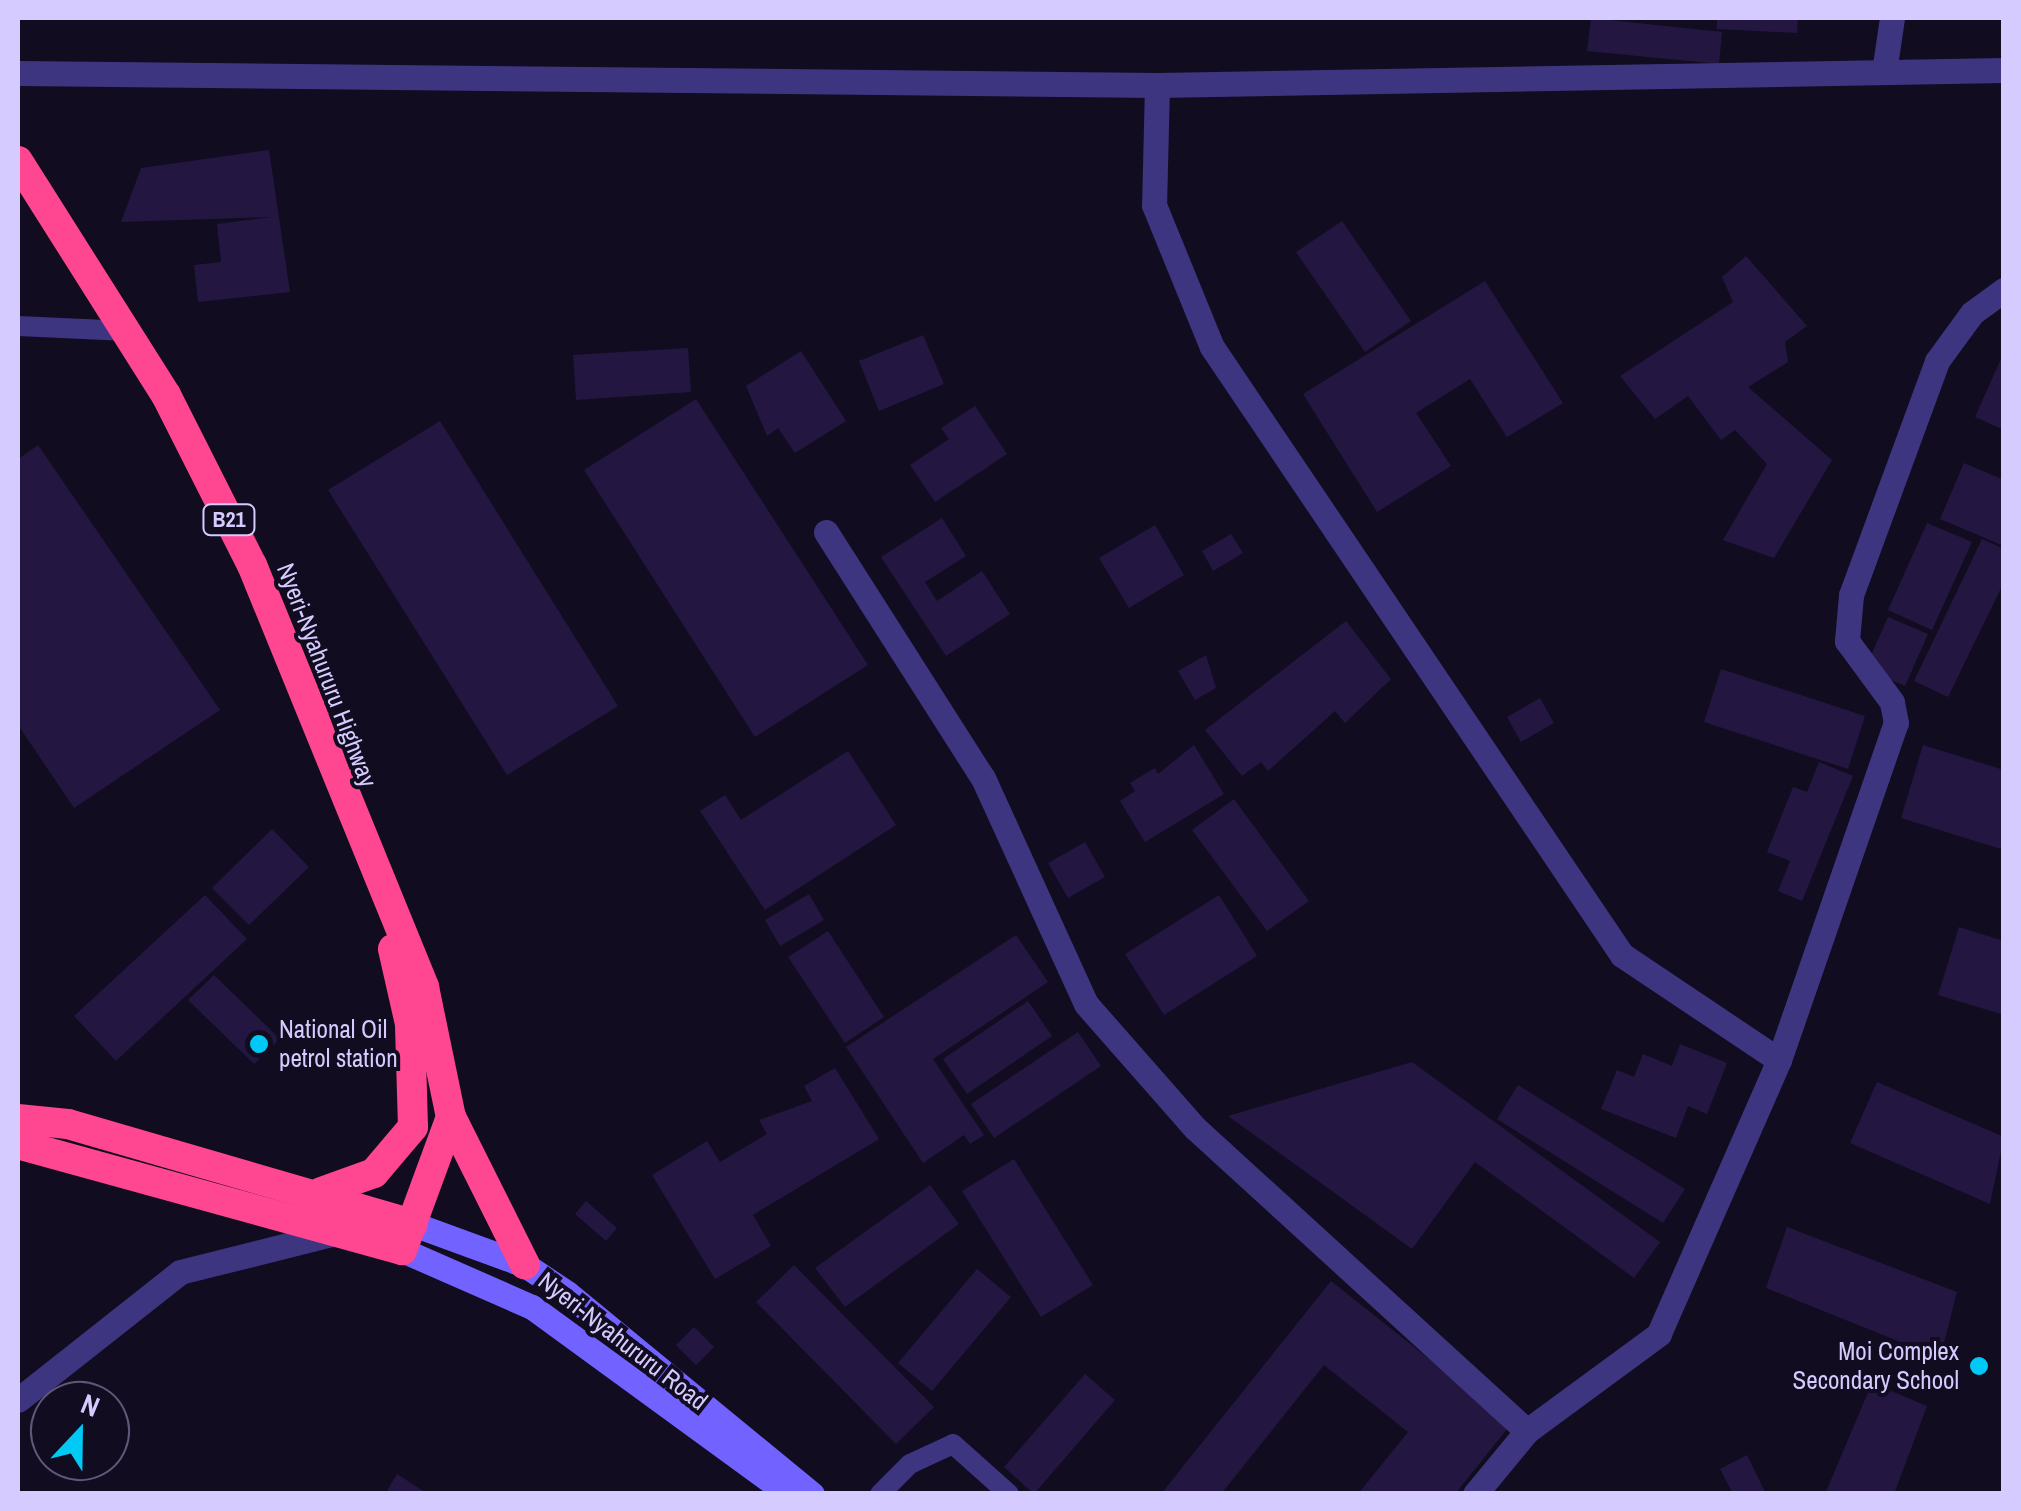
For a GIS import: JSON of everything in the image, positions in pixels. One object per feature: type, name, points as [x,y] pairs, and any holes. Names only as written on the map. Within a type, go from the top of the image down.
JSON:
[{"type":"highway","name":"Nyeri-Nyahururu Highway","points":[[18,161],[127,331],[252,565],[384,907],[424,988],[450,1117],[408,1237]]},
{"type":"highway","name":"Nyeri-Nyahururu Highway","points":[[321,1192],[374,1173],[413,1127],[410,1024],[384,907]]},
{"type":"highway","name":"B21","points":[[450,1117],[525,1266]]},
{"type":"highway","points":[[18,1119],[321,1192],[408,1237]]},
{"type":"highway","points":[[18,1144],[352,1229],[408,1237]]},
{"type":"main road","name":"Nyeri-Nyahururu Road","points":[[408,1237],[525,1266],[812,1494]]},
{"type":"main road","name":"Nyeri-Nyahururu Road","points":[[408,1237],[532,1308],[788,1494]]},
{"type":"street","points":[[1884,72],[1892,18]]},
{"type":"street","points":[[18,73],[1157,85],[2004,70]]},
{"type":"street","points":[[1157,85],[1154,205],[1212,346],[1622,955],[1779,1060]]},
{"type":"street","points":[[1475,1494],[1527,1432],[1659,1334],[1779,1060],[1896,723],[1892,702],[1854,661],[1848,606],[1937,361],[1972,313],[2004,290]]},
{"type":"street","points":[[826,532],[983,778],[1086,1004],[1195,1128],[1527,1432]]},
{"type":"street","points":[[18,1400],[180,1272],[352,1229]]},
{"type":"lane","points":[[18,326],[127,331]]},
{"type":"lane","points":[[880,1494],[910,1464],[953,1444],[1009,1494]]},
{"type":"building","points":[[1591,18],[1722,32],[1719,64],[1587,51]]},
{"type":"building","points":[[1717,18],[1798,18],[1797,33],[1717,29]]},
{"type":"building","points":[[269,150],[290,292],[198,302],[194,265],[221,262],[217,224],[272,217],[121,222],[141,168]]},
{"type":"building","points":[[1342,221],[1411,321],[1365,352],[1296,252]]},
{"type":"building","points":[[1746,256],[1807,326],[1785,342],[1788,362],[1748,387],[1832,460],[1774,558],[1723,540],[1767,464],[1735,430],[1721,440],[1688,396],[1655,419],[1620,376],[1733,302],[1722,277]]},
{"type":"building","points":[[1485,281],[1563,403],[1507,437],[1470,379],[1416,413],[1451,466],[1377,512],[1303,394]]},
{"type":"building","points":[[923,335],[944,384],[879,411],[859,361]]},
{"type":"building","points":[[688,348],[691,392],[576,400],[573,355]]},
{"type":"building","points":[[801,351],[846,421],[795,453],[778,428],[767,436],[746,386]]},
{"type":"building","points":[[2004,352],[2004,430],[1975,417]]},
{"type":"building","points":[[696,399],[868,665],[755,737],[584,470]]},
{"type":"building","points":[[975,406],[1007,454],[935,502],[910,465],[949,439],[941,428]]},
{"type":"building","points":[[440,421],[618,706],[507,775],[328,490]]},
{"type":"building","points":[[38,445],[220,710],[74,808],[18,725],[18,459]]},
{"type":"building","points":[[1964,463],[2004,480],[2004,546],[1940,519]]},
{"type":"building","points":[[942,518],[966,556],[925,582],[937,601],[982,571],[1010,614],[946,656],[881,557]]},
{"type":"building","points":[[1927,523],[1972,542],[1932,630],[1888,610]]},
{"type":"building","points":[[1155,525],[1184,575],[1129,608],[1099,558]]},
{"type":"building","points":[[1231,534],[1243,553],[1213,571],[1202,551]]},
{"type":"building","points":[[1982,539],[2004,549],[2004,582],[1948,697],[1914,681]]},
{"type":"building","points":[[1888,617],[1928,634],[1905,686],[1865,669]]},
{"type":"building","points":[[1346,621],[1391,679],[1345,723],[1335,711],[1268,771],[1261,762],[1242,776],[1205,730]]},
{"type":"building","points":[[1206,655],[1216,688],[1195,700],[1178,671]]},
{"type":"building","points":[[1721,669],[1865,716],[1848,769],[1704,722]]},
{"type":"building","points":[[1540,698],[1554,723],[1521,742],[1507,717]]},
{"type":"building","points":[[1194,745],[1224,794],[1145,842],[1120,801],[1135,791],[1130,783],[1155,768],[1158,774]]},
{"type":"building","points":[[1923,745],[2004,770],[2004,850],[1901,818]]},
{"type":"building","points":[[848,751],[896,825],[765,910],[700,811],[725,795],[741,820]]},
{"type":"building","points":[[1819,762],[1853,776],[1802,901],[1778,891],[1790,861],[1767,852],[1793,787],[1807,792]]},
{"type":"building","points":[[1234,799],[1309,901],[1267,931],[1192,830]]},
{"type":"building","points":[[272,829],[309,867],[249,925],[212,888]]},
{"type":"building","points":[[1085,842],[1105,877],[1068,898],[1048,863]]},
{"type":"building","points":[[809,894],[824,920],[780,946],[765,920]]},
{"type":"building","points":[[205,895],[247,939],[116,1061],[74,1016]]},
{"type":"building","points":[[1219,895],[1257,956],[1164,1015],[1125,954]]},
{"type":"building","points":[[1959,927],[2004,941],[2004,1015],[1938,995]]},
{"type":"building","points":[[828,931],[884,1017],[845,1043],[788,957]]},
{"type":"building","points":[[1016,935],[1048,982],[933,1059],[984,1135],[970,1144],[964,1135],[923,1163],[846,1047]]},
{"type":"building","points":[[214,975],[280,1039],[254,1064],[188,1000]]},
{"type":"building","points":[[1028,1001],[1052,1036],[967,1094],[943,1059]]},
{"type":"building","points":[[1078,1032],[1101,1066],[994,1138],[971,1104]]},
{"type":"building","points":[[1680,1044],[1727,1063],[1707,1114],[1688,1106],[1676,1138],[1601,1109],[1617,1070],[1634,1077],[1643,1054],[1672,1066]]},
{"type":"building","points":[[1412,1062],[1660,1242],[1634,1278],[1475,1162],[1412,1249],[1228,1116]]},
{"type":"building","points":[[835,1068],[879,1139],[753,1215],[771,1246],[715,1279],[652,1175],[707,1141],[720,1162],[767,1134],[759,1120],[812,1101],[804,1086]]},
{"type":"building","points":[[1877,1082],[2004,1137],[1990,1204],[1850,1143]]},
{"type":"building","points":[[1518,1085],[1685,1189],[1663,1223],[1497,1119]]},
{"type":"building","points":[[1014,1159],[1093,1285],[1041,1317],[962,1191]]},
{"type":"building","points":[[930,1185],[959,1224],[845,1307],[815,1268]]},
{"type":"building","points":[[586,1201],[617,1228],[606,1241],[575,1214]]},
{"type":"building","points":[[1787,1227],[1957,1292],[1940,1358],[1766,1288]]},
{"type":"building","points":[[794,1265],[934,1407],[896,1444],[756,1302]]},
{"type":"building","points":[[977,1269],[1011,1297],[932,1391],[898,1363]]},
{"type":"building","points":[[1331,1281],[1511,1424],[1455,1494],[1358,1494],[1408,1432],[1324,1365],[1221,1494],[1161,1494]]},
{"type":"building","points":[[694,1327],[714,1347],[696,1365],[676,1345]]},
{"type":"building","points":[[1085,1374],[1115,1400],[1034,1494],[1004,1467]]},
{"type":"building","points":[[1872,1383],[1927,1406],[1894,1494],[1825,1494]]},
{"type":"building","points":[[1747,1455],[1766,1494],[1733,1494],[1720,1469]]},
{"type":"building","points":[[397,1474],[428,1494],[385,1494]]},
{"type":"place","name":"National Oil petrol station","points":[[259,1044]]},
{"type":"place","name":"Moi Complex Secondary School","points":[[1979,1366]]}]
